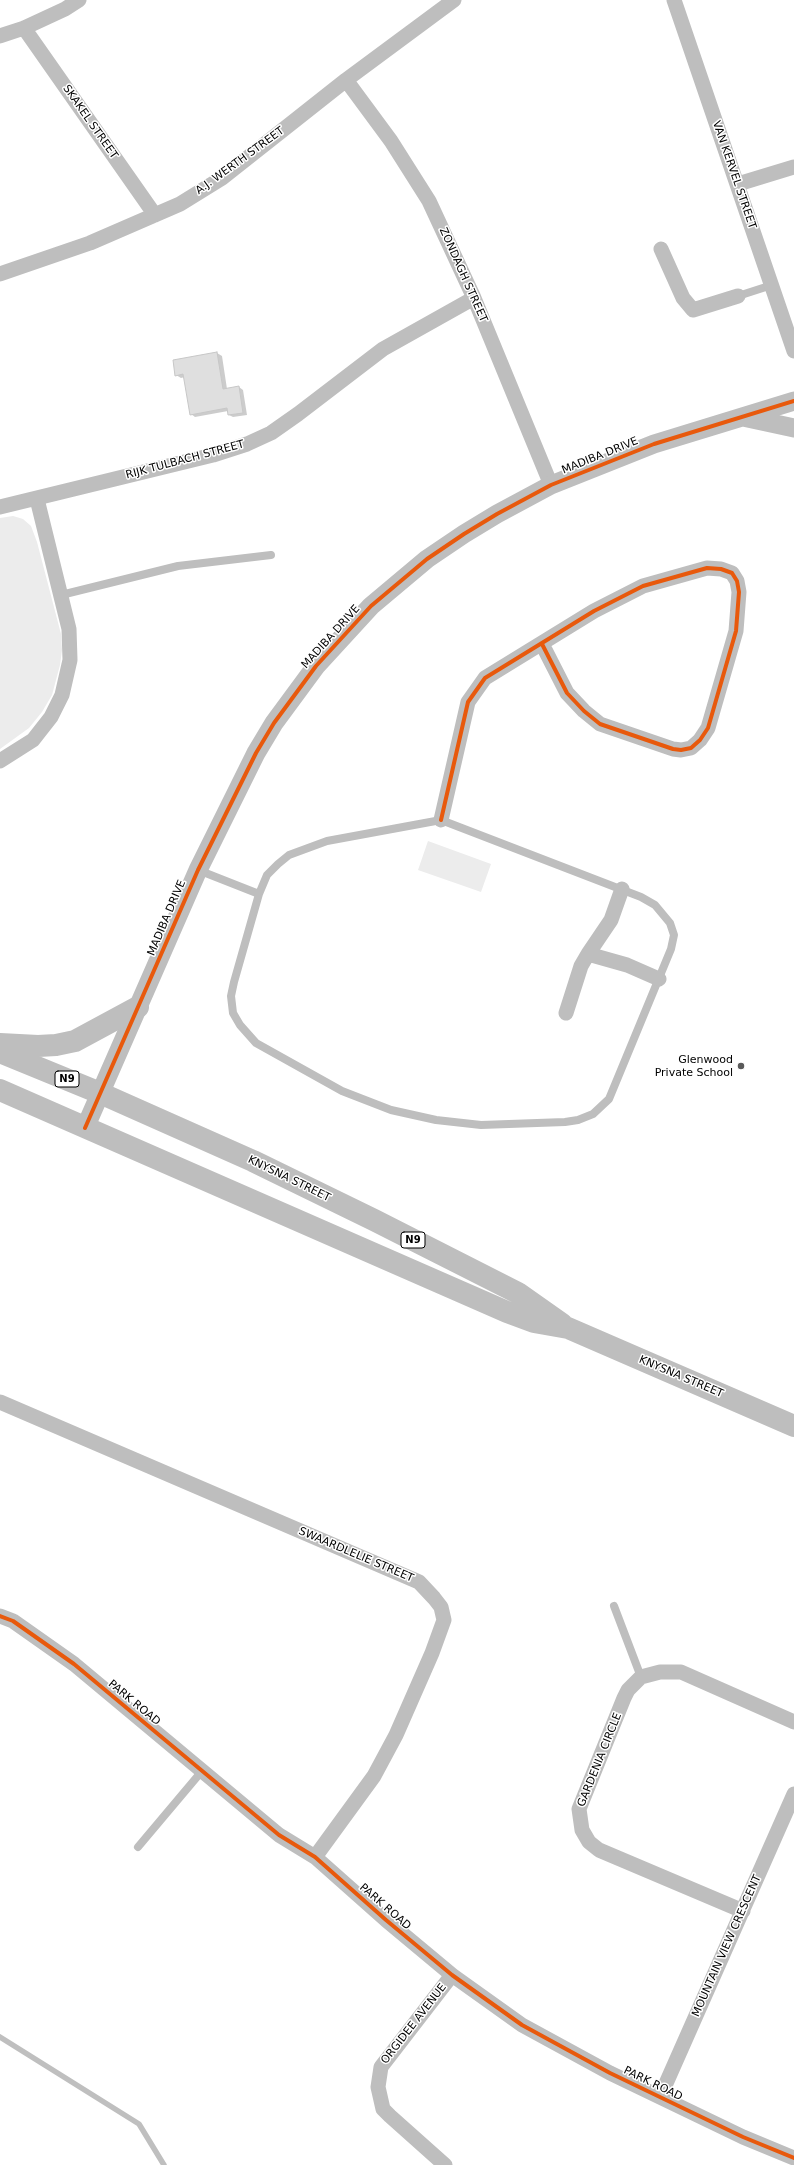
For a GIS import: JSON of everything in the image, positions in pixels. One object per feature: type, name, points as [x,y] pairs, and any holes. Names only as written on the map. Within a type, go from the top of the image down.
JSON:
[{"type":"highway","points":[[0,1044],[38,1046],[56,1045],[75,1041],[138,1007]]},
{"type":"highway","name":"KNYSNA STREET","points":[[0,1052],[100,1093],[253,1162],[518,1293],[568,1328],[794,1426]]},
{"type":"highway","name":"KNYSNA STREET","points":[[0,1090],[507,1312],[534,1322],[568,1328]]},
{"type":"street","points":[[0,36],[24,28],[79,0]]},
{"type":"street","name":"A.J. WERTH STREET","points":[[0,274],[90,243],[180,204],[222,178],[346,80],[454,0]]},
{"type":"street","name":"VAN KERVEL STREET","points":[[674,0],[794,351]]},
{"type":"street","name":"SKAKEL STREET","points":[[24,28],[155,215]]},
{"type":"street","name":"ZONDAGH STREET","points":[[346,80],[391,140],[429,201],[474,298],[551,485]]},
{"type":"street","points":[[738,184],[794,167]]},
{"type":"street","points":[[661,249],[683,298],[692,310],[738,296]]},
{"type":"street","name":"RIJK TULBACH STREET","points":[[0,506],[213,455],[247,444],[271,433],[383,349],[474,298]]},
{"type":"street","name":"MADIBA DRIVE","points":[[85,1128],[198,870],[256,753],[274,723],[316,666],[371,606],[427,559],[497,514],[551,485],[654,444],[794,401]]},
{"type":"street","points":[[741,417],[794,428]]},
{"type":"street","points":[[0,761],[33,740],[51,717],[62,695],[70,660],[69,629],[37,498]]},
{"type":"street","points":[[441,820],[468,702],[485,678],[594,611],[644,586],[706,568],[721,569],[732,573],[737,581],[739,592],[736,631],[708,728],[700,740],[691,748],[681,750],[673,749],[600,724],[584,711],[567,693],[542,644]]},
{"type":"street","points":[[566,1013],[581,966],[611,920],[622,889]]},
{"type":"street","points":[[588,954],[627,965],[659,979]]},
{"type":"street","name":"SWAARDLELIE STREET","points":[[0,1402],[419,1582],[441,1608],[444,1620],[432,1654],[396,1735],[374,1776],[315,1857]]},
{"type":"street","name":"PARK ROAD","points":[[0,1616],[13,1622],[74,1664],[279,1835],[315,1857],[386,1920],[452,1975],[522,2025],[610,2073],[743,2137],[794,2158]]},
{"type":"street","points":[[642,1677],[660,1672],[681,1672],[794,1722]]},
{"type":"street","name":"GARDENIA CIRCLE","points":[[642,1677],[632,1686],[624,1698],[579,1809],[582,1830],[589,1842],[600,1850],[743,1911]]},
{"type":"street","name":"MOUNTAIN VIEW CRESCENT","points":[[660,2097],[794,1794]]},
{"type":"street","name":"ORGIDEE AVENUE","points":[[445,2165],[383,2108],[378,2087],[381,2067],[452,1975]]},
{"type":"lane","points":[[738,296],[772,285]]},
{"type":"lane","points":[[61,595],[178,566],[271,555]]},
{"type":"lane","points":[[441,820],[622,889],[655,905],[670,922],[674,935],[671,949],[609,1099],[593,1114],[578,1120],[565,1122],[481,1125],[436,1120],[391,1110],[342,1091],[256,1043],[240,1025],[233,1013],[231,996],[258,894],[267,875],[289,855],[327,841],[441,820]]},
{"type":"lane","points":[[198,870],[258,894]]},
{"type":"lane","points":[[614,1606],[642,1677]]},
{"type":"lane","points":[[138,1847],[202,1771]]},
{"type":"shaded area","points":[[13,516],[23,519],[31,526],[37,542],[61,634],[62,650],[60,665],[52,695],[42,712],[29,728],[0,749],[0,518]]},
{"type":"shaded area","points":[[428,841],[491,864],[481,892],[418,870]]},
{"type":"building","points":[[217,352],[223,389],[239,386],[243,413],[228,415],[227,408],[190,415],[183,374],[175,376],[173,360]]},
{"type":"waterway","points":[[0,2037],[139,2124],[164,2165]]},
{"type":"cycle path","points":[[85,1128],[198,870],[256,753],[274,723],[316,666],[371,606],[427,559],[464,534],[497,514],[551,485],[654,444],[794,401]]},
{"type":"cycle path","points":[[441,820],[468,702],[485,678],[594,611],[643,586],[707,568],[721,569],[732,573],[737,581],[739,592],[736,631],[708,728],[700,740],[691,748],[681,750],[673,749],[600,724],[584,711],[567,693],[542,644]]},
{"type":"cycle path","points":[[0,1616],[13,1621],[74,1664],[279,1835],[315,1857],[386,1920],[452,1975],[522,2025],[610,2073],[743,2137],[794,2158]]},
{"type":"place","name":"Glenwood Private School","points":[[741,1066]]}]
